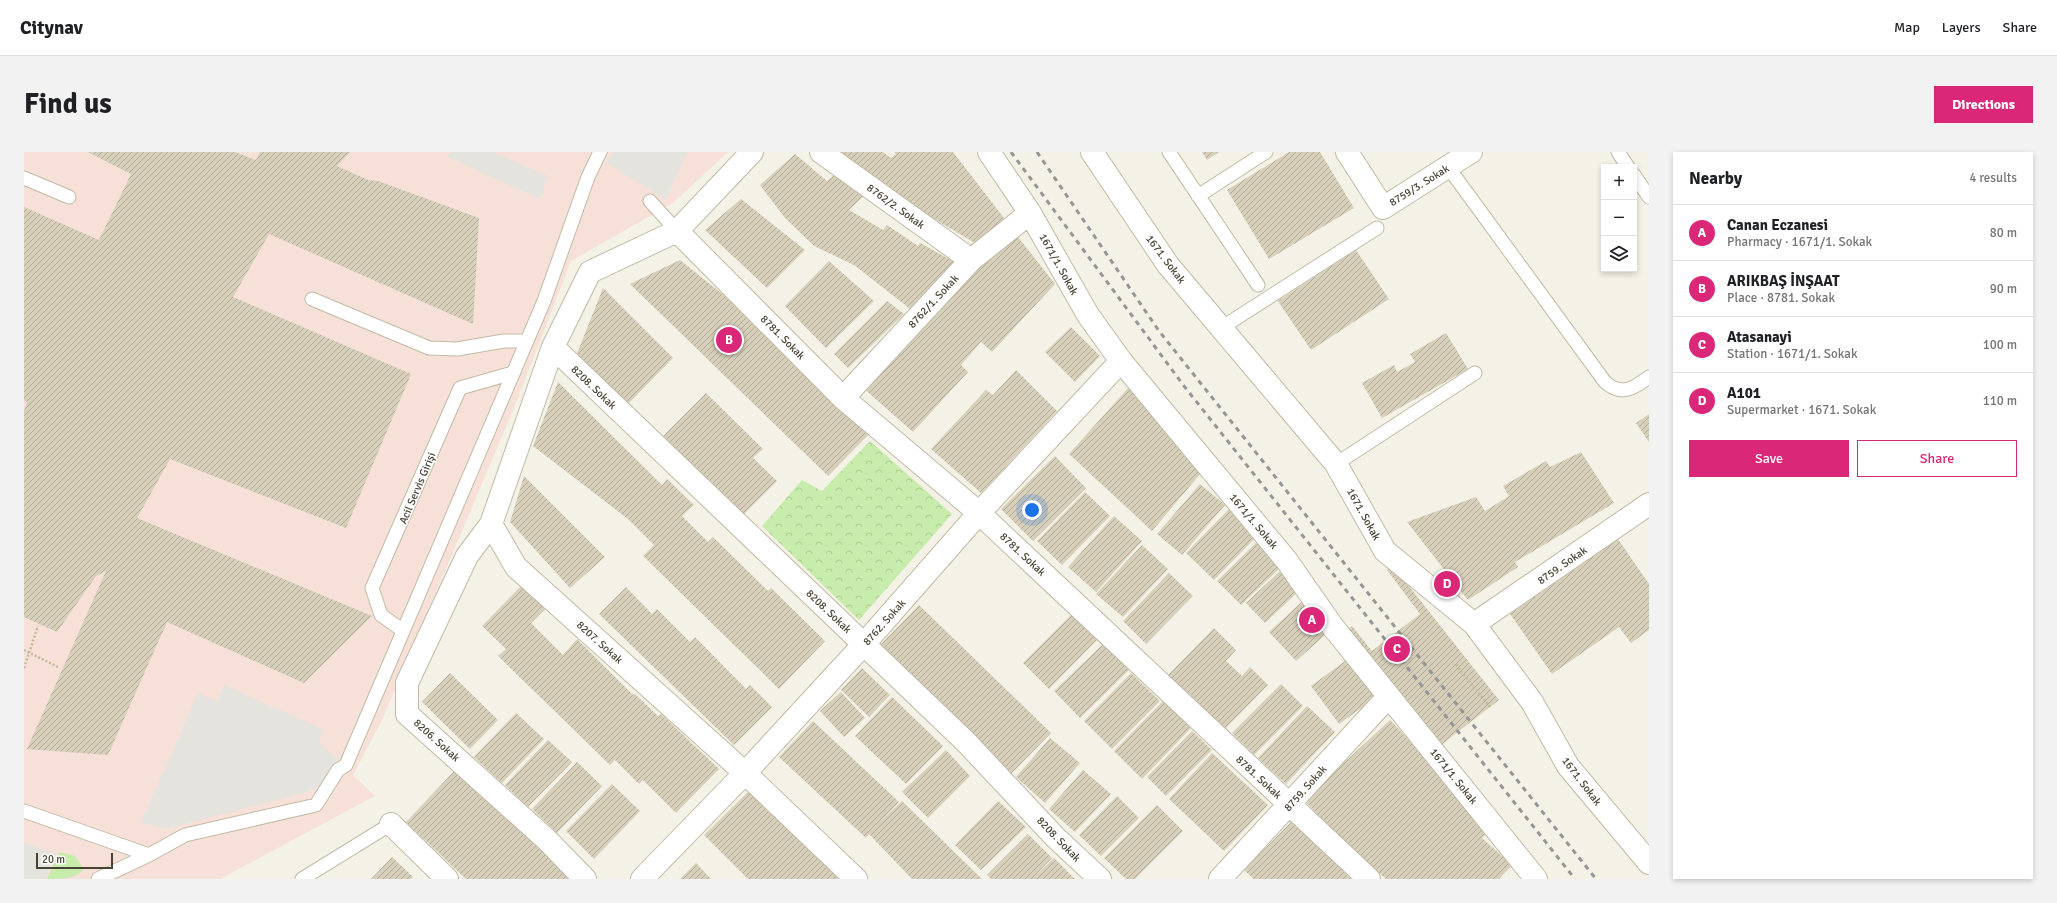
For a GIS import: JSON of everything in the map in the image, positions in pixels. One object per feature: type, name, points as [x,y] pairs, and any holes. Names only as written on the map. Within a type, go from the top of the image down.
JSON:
[{"type":"street","points":[[491,524],[553,347],[590,272],[678,231],[752,152]]},
{"type":"street","name":"8762/2. Sokak","points":[[821,152],[971,260]]},
{"type":"street","name":"1671/1. Sokak","points":[[989,152],[1030,213],[1088,315],[1121,360],[1287,562],[1333,627],[1536,879]]},
{"type":"street","name":"1671. Sokak","points":[[1092,152],[1168,265],[1336,464],[1385,551],[1474,624],[1532,702],[1568,766],[1649,863]]},
{"type":"street","name":"8759/3. Sokak","points":[[1347,152],[1383,208],[1471,152]]},
{"type":"street","name":"8762/1. Sokak","points":[[843,398],[971,260],[1030,213]]},
{"type":"street","name":"8781. Sokak","points":[[678,231],[843,398],[980,513],[1369,879]]},
{"type":"street","name":"8208. Sokak","points":[[553,347],[966,742],[1055,837],[1100,879]]},
{"type":"street","name":"8762. Sokak","points":[[642,879],[745,773],[864,644],[980,513],[1121,360]]},
{"type":"street","name":"8759. Sokak","points":[[1474,624],[1649,504]]},
{"type":"street","name":"8207. Sokak","points":[[491,524],[516,567],[745,773],[856,879]]},
{"type":"street","name":"8206. Sokak","points":[[491,524],[466,556],[407,683],[407,714],[546,839],[585,879]]},
{"type":"street","name":"8759. Sokak","points":[[1220,879],[1389,696]]},
{"type":"street","points":[[391,824],[447,879]]},
{"type":"lane","points":[[98,879],[185,836],[316,805],[338,770],[346,765],[402,630],[544,301],[588,177],[600,152]]},
{"type":"lane","points":[[1169,152],[1258,285]]},
{"type":"lane","points":[[1198,196],[1266,152]]},
{"type":"lane","points":[[1618,152],[1626,164]]},
{"type":"lane","points":[[1448,167],[1605,382],[1615,388],[1624,390],[1633,389],[1649,377]]},
{"type":"lane","points":[[24,178],[69,197]]},
{"type":"lane","points":[[1637,179],[1649,197]]},
{"type":"lane","points":[[650,201],[678,231]]},
{"type":"lane","points":[[1221,328],[1377,228]]},
{"type":"lane","points":[[312,299],[429,348],[457,349],[504,341],[526,341]]},
{"type":"lane","name":"Acil Servis Girişi","points":[[402,630],[381,615],[372,588],[460,388],[512,373]]},
{"type":"lane","points":[[1336,464],[1475,373]]},
{"type":"lane","points":[[24,811],[149,855]]},
{"type":"lane","points":[[302,879],[391,824]]},
{"type":"path","points":[[24,668],[38,626]]},
{"type":"path","points":[[24,650],[58,667]]},
{"type":"path","points":[[1456,665],[1490,707]]},
{"type":"shaded area","points":[[24,152],[728,152],[673,203],[571,261],[514,408],[382,720],[353,775],[375,796],[220,879],[24,879]]},
{"type":"shaded area","points":[[450,152],[492,152],[548,176],[540,199],[448,157]]},
{"type":"shaded area","points":[[612,152],[687,152],[666,200],[607,163]]},
{"type":"shaded area","points":[[224,685],[324,730],[319,743],[338,759],[321,786],[304,793],[165,829],[141,822],[198,693],[217,701]]},
{"type":"shaded area","points":[[24,843],[56,854],[45,879],[24,879]]},
{"type":"green space","points":[[870,441],[952,514],[859,620],[762,526],[802,480],[822,491]]},
{"type":"green space","points":[[59,852],[75,856],[84,869],[72,877],[47,879]]},
{"type":"building","points":[[88,152],[235,152],[256,160],[260,152],[350,152],[337,166],[368,180],[378,181],[479,218],[473,324],[269,234],[233,297],[411,374],[346,528],[170,459],[137,518],[372,616],[304,683],[167,622],[108,755],[27,749],[106,571],[96,576],[57,632],[24,617],[24,411],[27,402],[24,400],[24,207],[99,240],[131,174]]},
{"type":"building","points":[[832,152],[883,152],[891,158],[896,154],[894,152],[953,152],[1004,218],[980,246],[867,179]]},
{"type":"building","points":[[1202,152],[1219,152],[1207,160]]},
{"type":"building","points":[[1289,152],[1320,152],[1354,208],[1269,259],[1227,190]]},
{"type":"building","points":[[795,154],[827,181],[834,175],[864,196],[849,210],[883,230],[887,225],[918,246],[920,243],[958,264],[914,312],[854,265],[814,246],[785,218],[760,185]]},
{"type":"building","points":[[741,199],[805,250],[767,288],[705,230]]},
{"type":"building","points":[[1014,232],[1055,284],[992,352],[981,342],[961,365],[968,372],[913,432],[862,387],[940,305]]},
{"type":"building","points":[[1356,250],[1389,299],[1311,350],[1278,301]]},
{"type":"building","points":[[680,260],[736,305],[869,434],[828,476],[630,284]]},
{"type":"building","points":[[829,261],[874,301],[826,348],[785,306]]},
{"type":"building","points":[[603,288],[673,358],[627,405],[576,356]]},
{"type":"building","points":[[887,301],[904,314],[848,368],[834,354]]},
{"type":"building","points":[[1071,327],[1100,356],[1075,382],[1045,352]]},
{"type":"building","points":[[1446,333],[1468,369],[1382,418],[1362,383],[1394,365],[1397,372],[1415,362],[1410,354]]},
{"type":"building","points":[[1016,370],[1057,411],[981,493],[931,449],[986,390],[993,395]]},
{"type":"building","points":[[558,382],[662,485],[667,479],[694,505],[682,516],[708,542],[713,537],[768,591],[771,588],[825,641],[779,689],[643,556],[654,545],[628,519],[533,446]]},
{"type":"building","points":[[1129,387],[1201,473],[1152,531],[1069,454]]},
{"type":"building","points":[[706,393],[763,449],[753,458],[777,481],[742,516],[661,438]]},
{"type":"building","points":[[1649,414],[1649,442],[1636,423]]},
{"type":"building","points":[[1581,452],[1614,503],[1515,562],[1518,567],[1468,600],[1407,522],[1476,497],[1485,511],[1509,496],[1503,486],[1546,461],[1550,467]]},
{"type":"building","points":[[1055,456],[1086,488],[1033,541],[1001,509]]},
{"type":"building","points":[[524,476],[605,557],[570,588],[510,522]]},
{"type":"building","points":[[1200,484],[1225,505],[1182,555],[1157,534]]},
{"type":"building","points":[[1085,492],[1110,516],[1062,565],[1037,541]]},
{"type":"building","points":[[1232,506],[1259,534],[1214,580],[1186,553]]},
{"type":"building","points":[[1114,516],[1142,541],[1096,592],[1068,567]]},
{"type":"building","points":[[1618,539],[1649,584],[1649,630],[1631,643],[1619,627],[1552,674],[1510,614]]},
{"type":"building","points":[[1259,540],[1283,565],[1241,605],[1217,581]]},
{"type":"building","points":[[1142,545],[1168,569],[1123,617],[1096,594]]},
{"type":"building","points":[[1393,566],[1499,700],[1441,745],[1408,703],[1403,708],[1344,633],[1352,626],[1372,651],[1420,614],[1387,570]]},
{"type":"building","points":[[1280,571],[1299,591],[1265,623],[1246,603]]},
{"type":"building","points":[[1169,573],[1193,596],[1146,644],[1123,621]]},
{"type":"building","points":[[521,586],[545,609],[531,623],[563,655],[577,639],[633,695],[635,694],[658,716],[661,714],[719,769],[676,813],[643,780],[639,784],[615,760],[610,765],[498,656],[506,649],[482,626]]},
{"type":"building","points":[[626,587],[652,614],[657,609],[690,642],[695,637],[746,689],[750,685],[772,707],[734,745],[599,614]]},
{"type":"building","points":[[1306,598],[1333,628],[1296,661],[1269,632]]},
{"type":"building","points":[[919,605],[1051,733],[1011,774],[879,646]]},
{"type":"building","points":[[1073,613],[1098,639],[1049,689],[1023,663]]},
{"type":"building","points":[[1214,628],[1236,650],[1226,661],[1242,676],[1250,667],[1268,685],[1223,731],[1167,676]]},
{"type":"building","points":[[1103,644],[1129,670],[1080,718],[1054,691]]},
{"type":"building","points":[[1349,658],[1378,696],[1339,724],[1311,686]]},
{"type":"building","points":[[862,668],[890,695],[869,717],[841,690]]},
{"type":"building","points":[[450,673],[498,720],[470,749],[422,702]]},
{"type":"building","points":[[1131,673],[1160,701],[1112,749],[1084,721]]},
{"type":"building","points":[[1281,684],[1303,706],[1254,755],[1232,733]]},
{"type":"building","points":[[841,692],[865,718],[844,737],[820,711]]},
{"type":"building","points":[[892,697],[943,746],[906,784],[855,736]]},
{"type":"building","points":[[1164,700],[1192,727],[1142,779],[1114,751]]},
{"type":"building","points":[[1307,706],[1335,732],[1286,784],[1258,758]]},
{"type":"building","points":[[516,713],[544,739],[502,783],[474,757]]},
{"type":"building","points":[[1390,720],[1492,828],[1482,838],[1512,865],[1499,879],[1386,879],[1330,828],[1304,800]]},
{"type":"building","points":[[813,721],[899,802],[881,821],[902,801],[982,879],[912,879],[869,834],[866,838],[779,757]]},
{"type":"building","points":[[1192,731],[1212,750],[1166,796],[1147,777]]},
{"type":"building","points":[[1050,738],[1080,763],[1045,803],[1016,777]]},
{"type":"building","points":[[548,740],[572,762],[528,807],[505,785]]},
{"type":"building","points":[[946,750],[970,776],[928,818],[902,792]]},
{"type":"building","points":[[1212,753],[1268,805],[1224,851],[1169,799]]},
{"type":"building","points":[[577,762],[602,786],[557,833],[532,809]]},
{"type":"building","points":[[457,768],[574,879],[466,879],[406,822]]},
{"type":"building","points":[[1083,770],[1111,794],[1075,832],[1049,809]]},
{"type":"building","points":[[612,784],[640,811],[594,859],[566,831]]},
{"type":"building","points":[[749,791],[773,815],[774,813],[839,879],[748,879],[704,835]]},
{"type":"building","points":[[1117,796],[1139,818],[1101,856],[1079,835]]},
{"type":"building","points":[[998,801],[1026,827],[981,870],[955,845]]},
{"type":"building","points":[[1157,805],[1183,831],[1135,879],[1126,879],[1104,858]]},
{"type":"building","points":[[1293,820],[1351,879],[1254,879],[1244,870]]},
{"type":"building","points":[[1028,834],[1052,858],[1032,879],[991,879],[987,875]]},
{"type":"building","points":[[392,857],[413,877],[411,879],[371,879]]},
{"type":"building","points":[[1054,858],[1075,879],[1032,879]]},
{"type":"building","points":[[696,863],[711,879],[680,879]]},
{"type":"railway","points":[[1011,152],[1184,386],[1575,879]]},
{"type":"railway","points":[[1037,152],[1159,331],[1596,879]]},
{"type":"place","name":"ARIKBAŞ İNŞAAT","points":[[729,340]]},
{"type":"place","name":"A101","points":[[1447,584]]},
{"type":"place","name":"Canan Eczanesi","points":[[1312,620]]},
{"type":"place","name":"Atasanayi","points":[[1397,649]]}]
